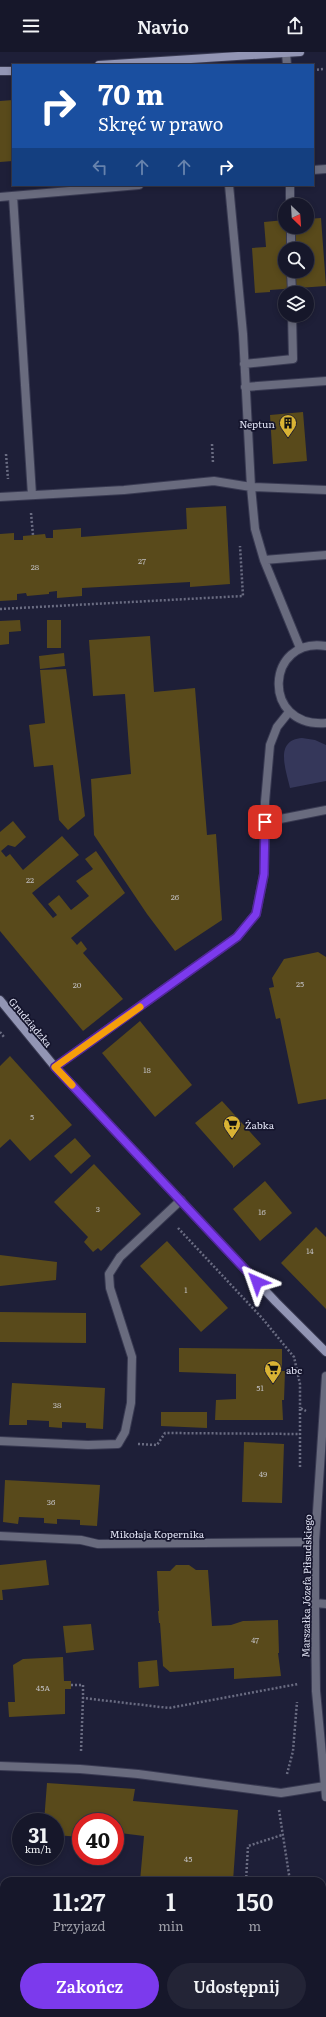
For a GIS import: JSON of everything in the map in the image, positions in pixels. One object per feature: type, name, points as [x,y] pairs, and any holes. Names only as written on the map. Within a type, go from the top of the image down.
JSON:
[{"type":"street","points":[[128,64],[216,61],[300,52]]},
{"type":"street","points":[[286,53],[286,64]]},
{"type":"street","points":[[0,72],[12,71]]},
{"type":"street","points":[[314,170],[326,169]]},
{"type":"street","points":[[0,197],[128,186]]},
{"type":"street","points":[[229,186],[244,364],[255,529],[264,560],[300,648]]},
{"type":"street","points":[[290,186],[290,198]]},
{"type":"street","points":[[13,196],[32,495]]},
{"type":"street","points":[[244,364],[293,359],[292,322]]},
{"type":"street","points":[[245,387],[326,381]]},
{"type":"street","points":[[0,497],[124,490],[214,481],[251,487],[326,490]]},
{"type":"street","points":[[264,560],[326,554]]},
{"type":"street","points":[[326,646],[316,644],[300,648],[288,657],[280,669],[277,684],[280,699],[288,712],[299,720],[312,724],[326,723]]},
{"type":"street","points":[[55,1067],[237,937],[256,914],[264,874],[265,822],[270,745],[277,727],[288,712]]},
{"type":"street","points":[[265,822],[326,810]]},
{"type":"street","name":"Grudziądzka","points":[[0,1000],[55,1067],[276,1302],[326,1352]]},
{"type":"street","points":[[0,1442],[88,1445],[118,1444],[124,1432],[131,1403],[132,1357],[110,1288],[109,1274],[120,1257],[181,1200]]},
{"type":"street","name":"Marszałka Józefa Piłsudskiego","points":[[326,1376],[315,1542],[316,1691],[326,1797]]},
{"type":"street","name":"Mikołaja Kopernika","points":[[0,1536],[80,1540],[98,1544],[315,1542]]},
{"type":"street","points":[[315,1603],[326,1604]]},
{"type":"street","points":[[0,1766],[80,1769],[138,1774],[281,1793],[325,1786]]},
{"type":"path","points":[[314,70],[324,69]]},
{"type":"path","points":[[24,511],[31,511],[33,535]]},
{"type":"path","points":[[0,609],[243,596],[239,544]]},
{"type":"path","points":[[118,1444],[156,1445],[165,1433],[300,1434]]},
{"type":"path","points":[[71,1685],[83,1684],[80,1769]]},
{"type":"path","points":[[83,1698],[169,1708],[299,1684]]},
{"type":"path","points":[[246,1877],[248,1846],[282,1835]]},
{"type":"shaded area","points":[[302,738],[315,740],[326,745],[326,781],[290,788],[285,765],[285,750],[288,744],[293,740]]},
{"type":"building","points":[[12,100],[12,161],[0,162],[0,101]]},
{"type":"building","points":[[314,218],[321,218],[326,286],[278,286],[278,289],[270,290],[270,292],[255,293],[252,248],[266,247],[264,222],[278,221],[278,234],[314,234]]},
{"type":"building","name":"Neptun","points":[[303,412],[307,461],[273,464],[270,415]]},
{"type":"building","points":[[226,506],[230,584],[190,587],[190,582],[82,588],[82,596],[57,598],[57,591],[49,592],[49,594],[27,596],[26,593],[17,594],[17,600],[0,601],[0,534],[14,533],[14,540],[23,540],[23,536],[45,534],[46,538],[53,538],[53,530],[81,528],[81,537],[187,529],[186,508]]},
{"type":"building","points":[[20,620],[21,631],[9,632],[9,644],[0,645],[0,621]]},
{"type":"building","points":[[47,620],[61,620],[61,648],[47,648]]},
{"type":"building","points":[[150,636],[154,692],[195,688],[207,835],[216,834],[222,920],[175,951],[147,914],[94,835],[91,779],[131,774],[125,694],[93,696],[89,640]]},
{"type":"building","points":[[64,653],[65,666],[40,669],[39,656]]},
{"type":"building","points":[[66,669],[85,816],[68,830],[59,820],[53,765],[34,767],[29,725],[45,723],[40,670]]},
{"type":"building","points":[[13,821],[26,837],[15,847],[8,845],[1,851],[6,857],[10,854],[23,870],[62,836],[79,855],[32,893],[53,918],[57,915],[48,904],[59,895],[71,910],[89,896],[76,881],[93,869],[85,859],[96,851],[125,893],[71,938],[77,945],[81,941],[87,949],[83,953],[123,999],[83,1031],[0,931],[0,832]]},
{"type":"building","points":[[318,952],[326,957],[326,1099],[298,1104],[280,1018],[276,1019],[269,988],[274,987],[272,978],[284,959]]},
{"type":"building","points":[[140,1021],[192,1085],[155,1117],[102,1053]]},
{"type":"building","points":[[10,1056],[72,1125],[30,1161],[10,1139],[0,1148],[0,1066]]},
{"type":"building","points":[[222,1101],[261,1144],[233,1168],[233,1166],[195,1123]]},
{"type":"building","points":[[75,1138],[91,1156],[71,1174],[54,1156]]},
{"type":"building","points":[[94,1164],[141,1214],[101,1251],[98,1248],[93,1252],[84,1242],[88,1237],[54,1202]]},
{"type":"building","points":[[265,1181],[292,1213],[260,1241],[233,1209]]},
{"type":"building","points":[[316,1227],[326,1237],[326,1309],[281,1263]]},
{"type":"building","points":[[167,1241],[228,1308],[201,1332],[140,1266]]},
{"type":"building","points":[[0,1255],[57,1262],[56,1280],[0,1286]]},
{"type":"building","points":[[0,1312],[86,1313],[86,1343],[0,1342]]},
{"type":"building","points":[[179,1348],[282,1349],[282,1371],[285,1371],[284,1400],[282,1400],[283,1420],[215,1420],[216,1400],[236,1399],[236,1374],[179,1372]]},
{"type":"building","points":[[12,1383],[105,1388],[103,1429],[86,1428],[86,1423],[62,1422],[62,1428],[49,1427],[49,1421],[27,1420],[27,1425],[9,1425]]},
{"type":"building","points":[[161,1412],[207,1412],[207,1428],[161,1426]]},
{"type":"building","points":[[244,1442],[284,1444],[282,1503],[242,1502]]},
{"type":"building","points":[[5,1480],[100,1485],[97,1526],[80,1525],[80,1520],[57,1519],[57,1524],[44,1523],[44,1518],[19,1517],[18,1524],[3,1522]]},
{"type":"building","points":[[46,1560],[49,1585],[2,1590],[3,1600],[0,1600],[0,1565]]},
{"type":"building","points":[[176,1565],[189,1565],[196,1570],[208,1570],[212,1626],[231,1625],[243,1621],[278,1620],[278,1653],[281,1676],[234,1679],[234,1668],[170,1672],[163,1666],[158,1611],[157,1571],[170,1571]]},
{"type":"building","points":[[91,1624],[94,1650],[66,1653],[63,1626]]},
{"type":"building","points":[[63,1657],[64,1681],[71,1681],[71,1689],[65,1689],[65,1714],[9,1717],[8,1702],[15,1702],[13,1665],[23,1659]]},
{"type":"building","points":[[157,1660],[159,1686],[139,1688],[138,1662]]},
{"type":"building","points":[[47,1783],[135,1789],[133,1801],[238,1810],[233,1877],[140,1877],[144,1836],[124,1834],[124,1813],[72,1813],[72,1836],[64,1836],[64,1813],[45,1813]]},
{"type":"slow traffic","points":[[72,1085],[55,1067],[140,1007]]},
{"type":"place","name":"Neptun","points":[[288,438]]},
{"type":"place","name":"Żabka","points":[[232,1139]]},
{"type":"place","name":"abc","points":[[273,1384]]},
{"type":"route","points":[[257,1282],[55,1067],[237,937],[256,914],[264,874],[265,822]]}]
